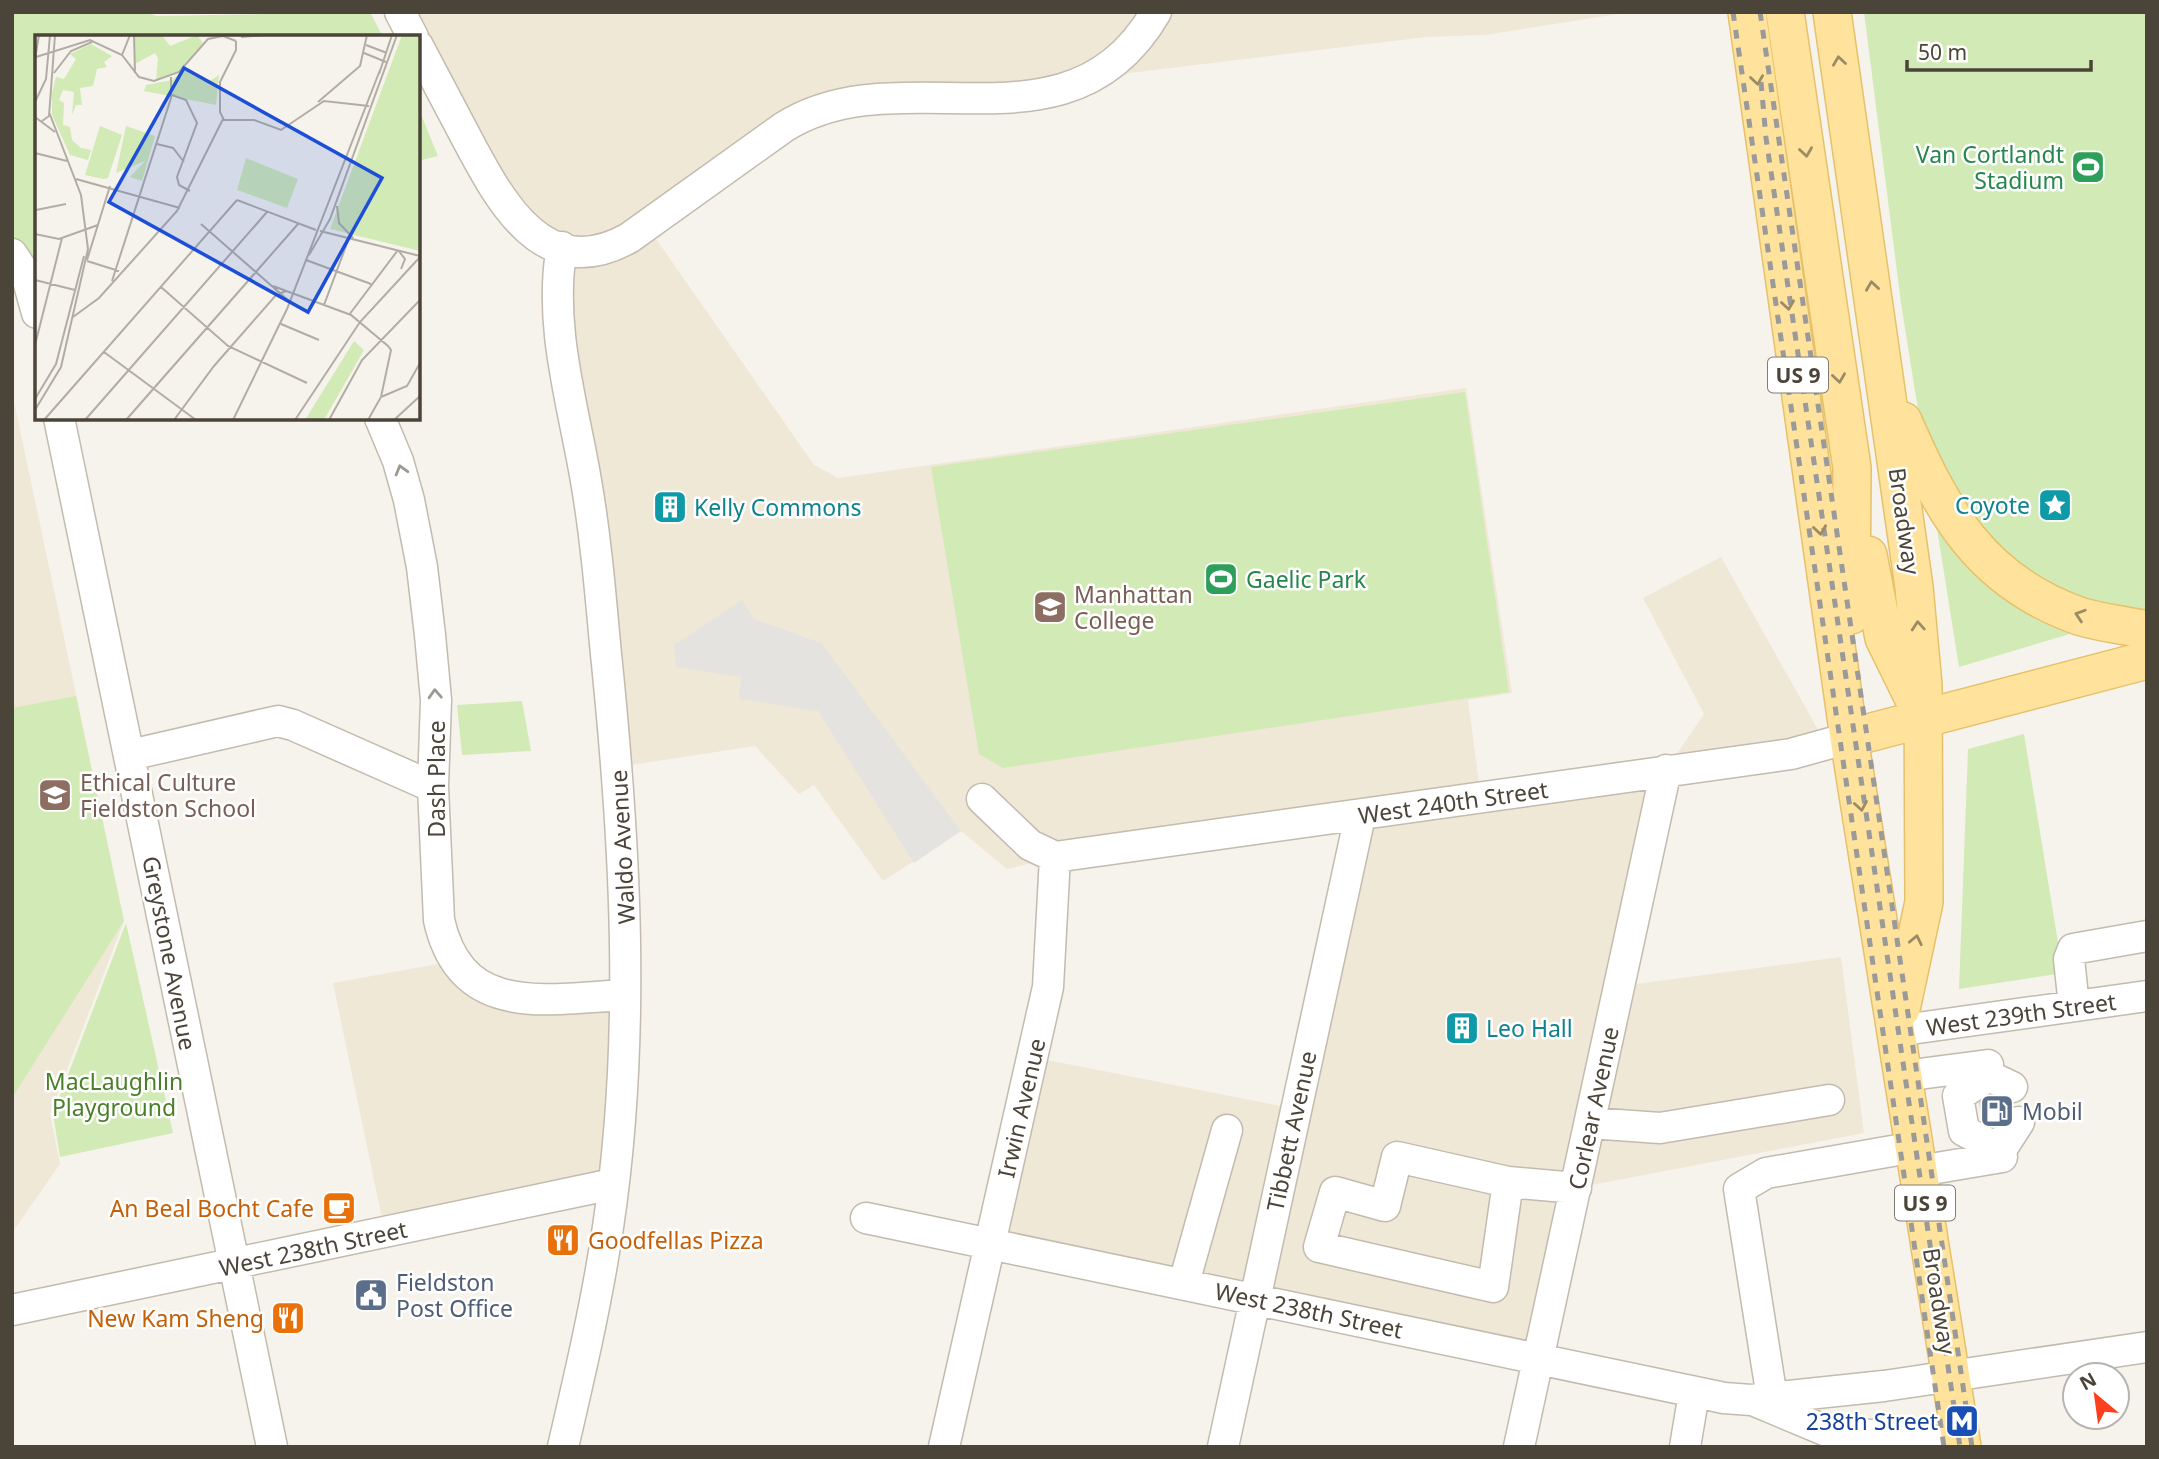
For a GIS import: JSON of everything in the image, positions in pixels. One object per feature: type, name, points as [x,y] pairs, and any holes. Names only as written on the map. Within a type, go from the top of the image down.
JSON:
[{"type":"main road","name":"Broadway","points":[[1747,12],[1849,738],[1962,1447]]},
{"type":"main road","name":"Broadway","points":[[1785,12],[1852,468],[1849,738]]},
{"type":"main road","name":"Broadway","points":[[1832,12],[1914,587],[1924,719],[1924,902],[1896,1031]]},
{"type":"main road","points":[[1884,378],[1937,496],[1969,543],[1990,564],[2024,589],[2060,608],[2094,620],[2147,630]]},
{"type":"main road","points":[[1852,468],[1881,626],[1888,649],[1924,719]]},
{"type":"main road","points":[[1849,738],[2147,660]]},
{"type":"street","points":[[400,12],[412,35]]},
{"type":"street","points":[[420,50],[500,200],[525,228],[562,247],[580,250],[618,244],[784,127],[822,107],[859,99],[1013,99],[1068,88],[1101,71],[1122,54],[1156,12]]},
{"type":"street","name":"Waldo Avenue","points":[[562,247],[556,304],[593,521],[618,767],[626,933],[625,995],[613,1184],[591,1329],[563,1447]]},
{"type":"street","points":[[25,268],[35,306]]},
{"type":"street","name":"Greystone Avenue","points":[[59,420],[272,1447]]},
{"type":"street","name":"Dash Place","points":[[381,420],[398,460],[422,567],[436,700],[433,787],[439,920],[454,961],[468,977],[503,997],[524,1000],[625,995]]},
{"type":"street","points":[[130,755],[278,722],[293,725],[433,787]]},
{"type":"street","name":"West 240th Street","points":[[1055,857],[1791,754],[1849,738]]},
{"type":"street","name":"Corlear Avenue","points":[[1519,1447],[1666,770]]},
{"type":"street","points":[[982,799],[1030,845],[1055,857]]},
{"type":"street","name":"Tibbett Avenue","points":[[1223,1447],[1360,816]]},
{"type":"street","name":"Irwin Avenue","points":[[944,1447],[1048,988],[1055,857]]},
{"type":"street","points":[[2074,1006],[2069,959],[2073,949],[2147,936]]},
{"type":"street","name":"West 239th Street","points":[[1896,1031],[2147,996]]},
{"type":"street","points":[[1980,1019],[1995,1079]]},
{"type":"street","points":[[1904,1076],[1995,1079]]},
{"type":"street","points":[[1762,1399],[1739,1189],[1766,1173],[1917,1159],[2002,1157],[2006,1132],[1964,1131],[1958,1096],[1995,1079]]},
{"type":"street","points":[[1590,1123],[1660,1128],[1829,1100]]},
{"type":"street","points":[[1184,1283],[1227,1130]]},
{"type":"street","points":[[1508,1182],[1493,1287],[1320,1247],[1335,1192],[1385,1206],[1397,1157],[1508,1182],[1576,1188]]},
{"type":"street","name":"West 238th Street","points":[[12,1310],[613,1184]]},
{"type":"street","name":"West 238th Street","points":[[866,1218],[992,1242],[1694,1393],[1762,1399],[1884,1386],[2147,1347]]},
{"type":"street","points":[[1825,1439],[1850,1404],[1884,1386]]},
{"type":"street","points":[[1685,1447],[1694,1393]]},
{"type":"street","name":"West 238th Street","points":[[1762,1399],[1825,1439],[1929,1439],[1947,1447]]},
{"type":"shaded area","name":"Manhattan College","points":[[400,12],[1631,12],[1485,35],[1426,37],[1113,75],[859,99],[647,226],[814,465],[838,478],[1466,388],[1512,693],[1468,700],[1481,798],[1666,770],[1620,986],[1841,957],[1864,1133],[1576,1188],[1538,1360],[993,1243],[1032,1057],[1296,1109],[1359,816],[1055,857],[1007,869],[961,831],[883,881],[814,785],[799,794],[755,746],[618,767],[557,275],[420,46],[420,35],[414,35]]},
{"type":"shaded area","name":"Ethical Culture Fieldston School","points":[[12,392],[124,921],[50,1114],[60,1164],[12,1233]]},
{"type":"shaded area","points":[[1721,557],[1826,744],[1666,770],[1704,714],[1643,598]]},
{"type":"shaded area","points":[[742,600],[754,619],[821,643],[961,831],[914,863],[818,711],[739,699],[741,677],[676,667],[674,645]]},
{"type":"shaded area","points":[[454,961],[468,977],[625,995],[613,1184],[385,1233],[333,983]]},
{"type":"green space","points":[[12,12],[143,12],[157,16],[370,12],[382,35],[35,35],[35,273],[12,279]]},
{"type":"green space","points":[[1864,12],[2147,12],[2147,611],[1959,667],[1901,303]]},
{"type":"green space","points":[[420,112],[438,156],[420,160]]},
{"type":"green space","name":"Gaelic Park","points":[[1465,392],[1509,692],[1003,768],[979,754],[931,467]]},
{"type":"green space","name":"Ethical Culture Fieldston School","points":[[76,696],[124,921],[12,1098],[12,708]]},
{"type":"green space","points":[[522,701],[531,751],[462,755],[457,705]]},
{"type":"green space","points":[[2024,734],[2063,973],[1959,989],[1968,749]]},
{"type":"green space","name":"MacLaughlin Playground","points":[[126,923],[173,1133],[60,1157],[53,1114]]},
{"type":"tunnel","points":[[1992,1090],[1998,1125]]},
{"type":"railway","points":[[1733,12],[1944,1447]]},
{"type":"railway","points":[[1760,12],[1972,1447]]},
{"type":"railway","points":[[1761,82],[1766,138],[1960,1447]]},
{"type":"place","name":"Van Cortlandt Stadium","points":[[2088,167]]},
{"type":"place","name":"Coyote","points":[[2055,505]]},
{"type":"place","name":"Kelly Commons","points":[[670,507]]},
{"type":"place","name":"Gaelic Park","points":[[1221,579]]},
{"type":"place","name":"Manhattan College","points":[[1050,607]]},
{"type":"place","name":"Ethical Culture Fieldston School","points":[[55,795]]},
{"type":"place","name":"Leo Hall","points":[[1462,1028]]},
{"type":"place","name":"Mobil","points":[[1997,1111]]},
{"type":"place","name":"An Beal Bocht Cafe","points":[[339,1208]]},
{"type":"place","name":"Goodfellas Pizza","points":[[563,1240]]},
{"type":"place","name":"Fieldston Post Office","points":[[371,1295]]},
{"type":"place","name":"New Kam Sheng","points":[[288,1318]]},
{"type":"place","name":"238th Street","points":[[1962,1421]]}]
